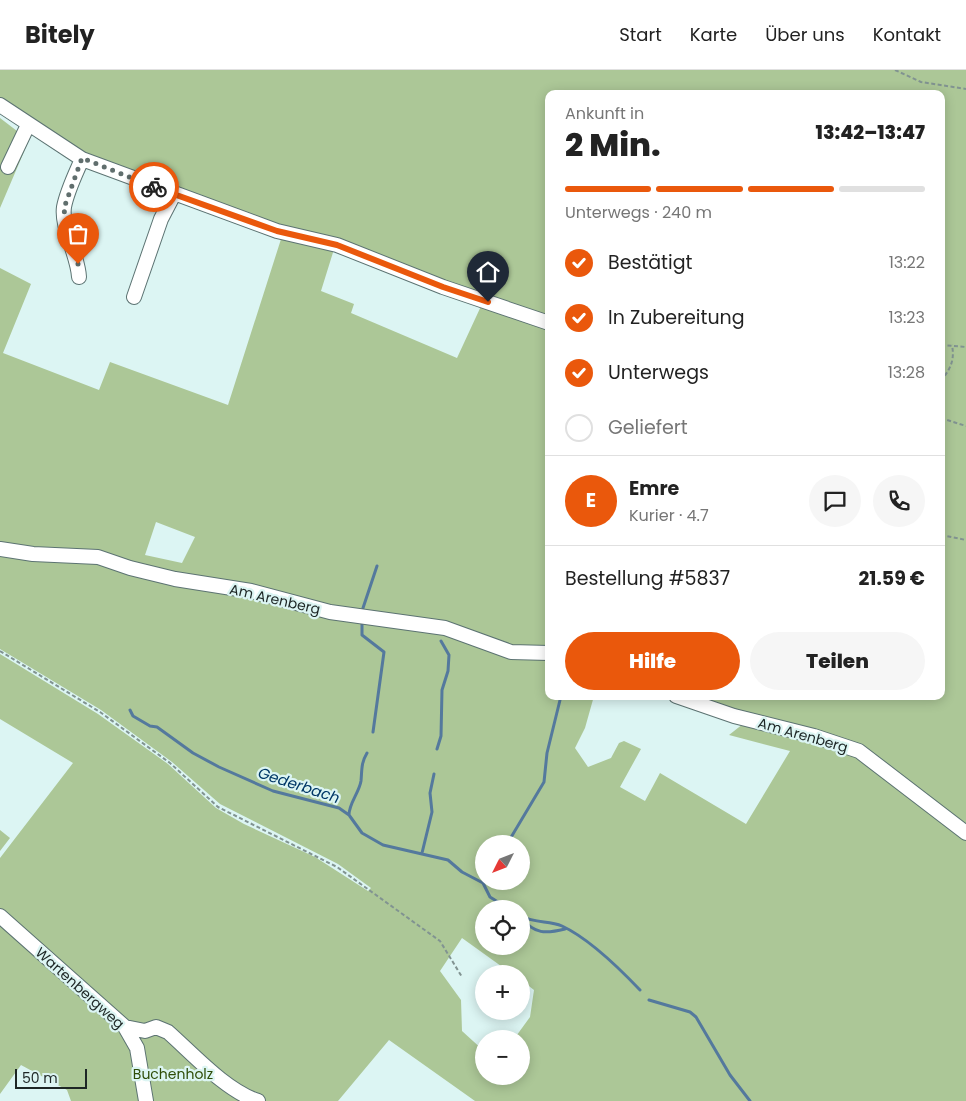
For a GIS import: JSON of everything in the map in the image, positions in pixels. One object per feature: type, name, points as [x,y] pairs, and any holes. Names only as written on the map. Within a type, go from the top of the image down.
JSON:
[{"type":"street","points":[[0,105],[28,125],[82,158],[277,231],[337,245],[443,287],[545,322]]},
{"type":"street","points":[[8,168],[28,125]]},
{"type":"street","points":[[79,277],[78,264],[65,219],[64,208],[82,158]]},
{"type":"street","points":[[134,297],[158,226],[174,194]]},
{"type":"street","name":"Am Arenberg","points":[[0,549],[33,554],[98,557],[130,568],[175,579],[251,591],[330,612],[445,628],[511,652],[545,653]]},
{"type":"street","name":"Am Arenberg","points":[[688,700],[734,716],[814,736],[859,751],[966,833]]},
{"type":"street","name":"Wartenbergweg","points":[[0,916],[126,1027],[137,1048],[146,1101]]},
{"type":"street","points":[[126,1027],[145,1031],[156,1027],[168,1032],[230,1086],[247,1098],[258,1101]]},
{"type":"path","points":[[895,70],[921,82],[966,89]]},
{"type":"path","points":[[945,345],[966,347]]},
{"type":"path","points":[[945,376],[952,366],[952,345]]},
{"type":"path","points":[[945,419],[966,426]]},
{"type":"path","points":[[945,536],[966,540]]},
{"type":"path","points":[[0,652],[100,712],[170,763],[218,806],[337,867],[440,941],[462,977]]},
{"type":"green space","points":[[0,70],[966,70],[966,1101],[475,1101],[389,1040],[338,1101],[265,1101],[253,1098],[227,1082],[169,1030],[156,1025],[145,1029],[129,1026],[11,923],[0,910],[0,858],[73,763],[0,719],[0,654],[98,714],[168,764],[216,808],[244,824],[315,857],[368,891],[371,888],[338,864],[220,804],[172,762],[101,710],[0,649],[0,552],[33,557],[97,559],[129,571],[173,582],[177,575],[131,565],[99,555],[34,552],[0,547],[0,268],[31,284],[3,353],[99,390],[110,362],[228,405],[282,236],[335,246],[321,291],[354,304],[351,313],[457,358],[482,304],[545,326],[545,700],[593,700],[585,728],[575,748],[588,767],[611,758],[619,743],[624,741],[641,749],[620,787],[645,801],[660,773],[746,824],[790,751],[729,735],[748,720],[697,700],[945,700],[945,90],[545,90],[545,318],[444,283],[363,249],[267,224],[83,157],[0,103]],"holes":[[[156,522],[195,537],[182,563],[145,555]]]},
{"type":"green space","points":[[0,118],[17,131],[32,133],[0,208]]},
{"type":"green space","points":[[0,830],[10,838],[0,851]]},
{"type":"green space","points":[[0,918],[124,1028],[135,1049],[144,1101],[71,1101],[67,1090],[21,1065],[0,1094]]},
{"type":"green space","name":"Buchenholz","points":[[156,1029],[252,1101],[145,1101],[130,1031]]},
{"type":"waterway","points":[[363,608],[377,566]]},
{"type":"waterway","points":[[362,623],[362,635],[384,652],[373,732]]},
{"type":"waterway","points":[[437,749],[441,736],[442,690],[448,671],[449,655],[441,641]]},
{"type":"waterway","points":[[512,835],[544,782],[547,753],[560,700]]},
{"type":"waterway","name":"Gederbach","points":[[130,710],[133,716],[150,726],[157,727],[193,753],[219,767],[273,791],[339,808],[349,815],[362,833],[383,845],[448,860],[462,872],[483,883],[490,897],[495,900]]},
{"type":"waterway","points":[[349,815],[360,785],[363,763],[367,753]]},
{"type":"waterway","points":[[422,853],[432,812],[430,793],[434,774]]},
{"type":"waterway","name":"Gederbach","points":[[530,919],[557,924],[572,931],[603,955],[640,990]]},
{"type":"waterway","points":[[530,926],[536,930],[546,932],[565,929]]},
{"type":"waterway","name":"Gederbach","points":[[649,1000],[690,1012],[696,1017],[730,1075],[750,1101]]},
{"type":"way so far","points":[[78,264],[65,219],[64,208],[82,158],[154,187]]},
{"type":"route","points":[[154,187],[277,231],[337,245],[443,287],[488,302]]}]
